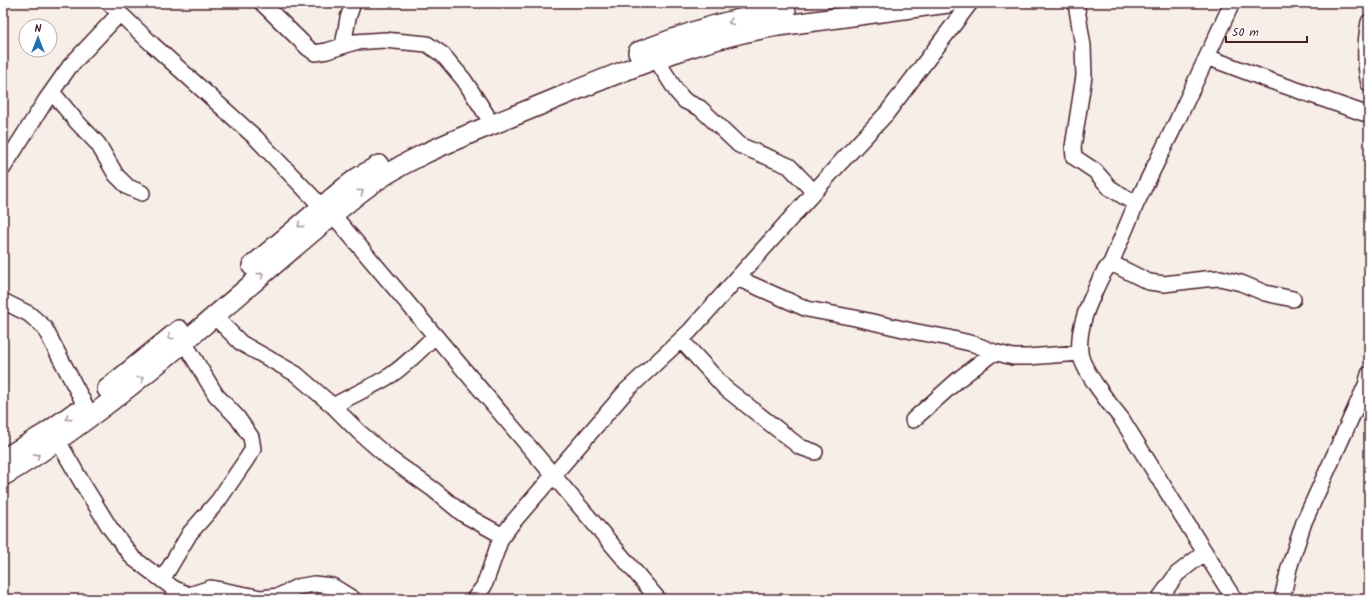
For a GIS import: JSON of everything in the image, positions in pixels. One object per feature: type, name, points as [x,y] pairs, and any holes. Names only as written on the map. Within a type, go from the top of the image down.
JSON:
[{"type":"main road","points":[[3,476],[25,464],[58,441],[151,371],[313,231],[327,211],[357,178],[399,153],[486,114],[586,73],[752,10],[852,3]]},
{"type":"main road","points":[[3,459],[46,433],[102,393],[199,314],[267,252],[327,211],[358,194],[387,174],[417,158],[467,134],[596,82],[656,59],[721,38],[752,30],[948,3]]},
{"type":"street","points":[[262,3],[315,53],[327,51],[355,42],[384,40],[427,44],[443,55],[464,80],[486,114]]},
{"type":"street","points":[[343,46],[348,18],[353,3]]},
{"type":"street","points":[[474,599],[484,586],[494,555],[503,536],[513,522],[627,390],[681,340],[886,114],[970,3]]},
{"type":"street","points":[[1076,3],[1082,46],[1084,76],[1073,148],[1074,157],[1096,171],[1110,188],[1136,204]]},
{"type":"street","points":[[1232,3],[1178,121],[1136,204],[1110,263],[1106,268],[1089,303],[1084,317],[1080,353],[1085,366],[1106,399],[1121,418],[1234,599]]},
{"type":"street","points":[[3,168],[70,66],[114,8],[256,138],[327,211],[485,393],[553,476],[658,599]]},
{"type":"street","points":[[1369,22],[1365,53],[1365,68],[1369,84]]},
{"type":"street","points":[[1207,57],[1271,82],[1369,115]]},
{"type":"street","points":[[656,59],[677,92],[685,101],[700,108],[739,145],[789,166],[814,192]]},
{"type":"street","points":[[52,92],[98,144],[116,174],[128,186],[142,193]]},
{"type":"street","points":[[1110,263],[1149,282],[1164,284],[1220,278],[1241,283],[1265,293],[1293,299]]},
{"type":"street","points":[[737,278],[807,309],[944,337],[974,344],[994,352],[1013,357],[1080,353]]},
{"type":"street","points":[[3,301],[29,314],[44,327],[85,405]]},
{"type":"street","points":[[214,316],[241,343],[296,374],[333,406],[359,432],[390,458],[434,490],[463,514],[503,536]]},
{"type":"street","points":[[333,406],[392,374],[435,336]]},
{"type":"street","points":[[681,340],[725,388],[800,447],[815,452]]},
{"type":"street","points":[[162,580],[190,533],[218,501],[252,449],[250,437],[237,417],[216,395],[184,342]]},
{"type":"street","points":[[913,420],[959,379],[994,352]]},
{"type":"street","points":[[1282,599],[1289,568],[1304,522],[1366,385],[1369,374]]},
{"type":"street","points":[[58,441],[110,528],[133,558],[173,588],[189,595],[211,588],[262,598],[279,596],[297,587],[314,584],[332,586],[353,599]]},
{"type":"street","points":[[1159,599],[1178,574],[1204,553]]}]
